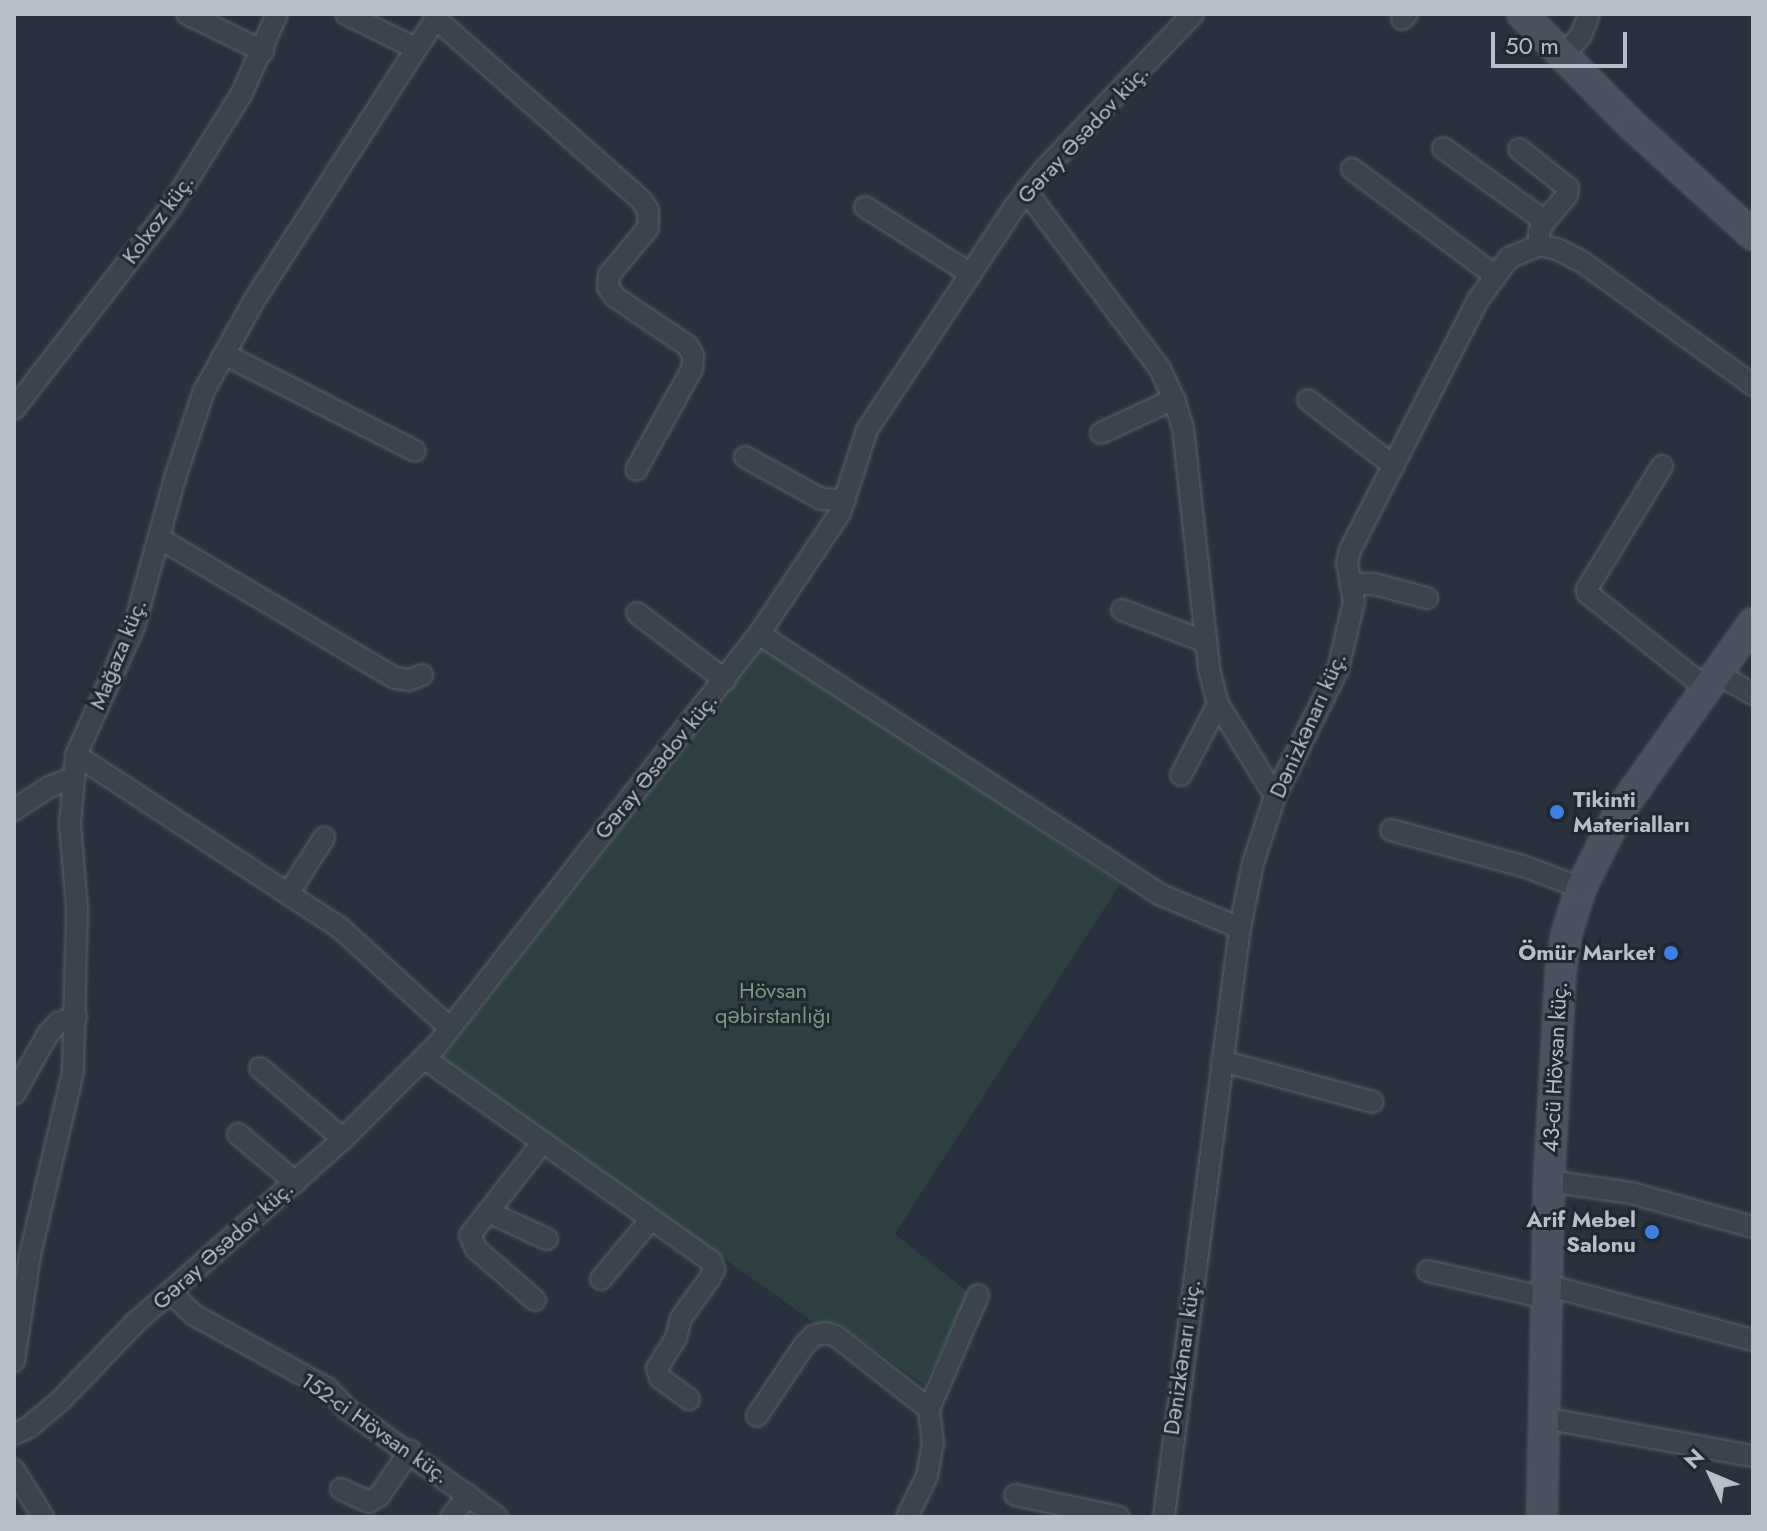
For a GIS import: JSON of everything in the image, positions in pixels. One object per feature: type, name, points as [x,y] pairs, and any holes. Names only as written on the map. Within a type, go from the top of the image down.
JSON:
[{"type":"main road","points":[[1522,14],[1562,57],[1695,185],[1753,235]]},
{"type":"main road","name":"43-cü Hövsan küç.","points":[[1542,1517],[1549,1181],[1561,969],[1581,888],[1619,812],[1753,623]]},
{"type":"street","points":[[187,14],[263,51]]},
{"type":"street","name":"Kolxoz küç.","points":[[14,409],[170,208],[241,95],[277,14]]},
{"type":"street","points":[[346,14],[415,48]]},
{"type":"street","name":"Gəray Əsədov küç.","points":[[14,1434],[44,1416],[135,1323],[343,1139],[450,1028],[759,634],[845,500],[857,453],[867,430],[1026,191],[1193,14]]},
{"type":"street","points":[[1562,57],[1581,35],[1589,14]]},
{"type":"street","points":[[438,16],[641,200],[648,210],[648,228],[609,275],[608,287],[615,297],[688,346],[693,356],[692,369],[636,470]]},
{"type":"street","name":"Mağaza küç.","points":[[14,1361],[30,1255],[73,1071],[77,909],[70,824],[76,755],[134,627],[204,391],[255,299],[438,16]]},
{"type":"street","points":[[1443,148],[1545,221]]},
{"type":"street","points":[[1519,149],[1568,188],[1567,195],[1539,232],[1539,245],[1557,249],[1581,261],[1753,385]]},
{"type":"street","points":[[1352,169],[1494,275]]},
{"type":"street","points":[[1026,191],[1152,359],[1174,399],[1183,428],[1206,642],[1218,704],[1275,796]]},
{"type":"street","points":[[865,207],[971,274]]},
{"type":"street","name":"Dənizkənarı küç.","points":[[1164,1517],[1240,928],[1253,863],[1275,796],[1338,669],[1354,602],[1347,563],[1350,550],[1494,275],[1509,258],[1539,245]]},
{"type":"street","points":[[224,354],[415,451]]},
{"type":"street","points":[[1101,433],[1174,399]]},
{"type":"street","points":[[1308,400],[1394,466]]},
{"type":"street","points":[[745,457],[821,499],[845,500]]},
{"type":"street","points":[[1662,466],[1587,593],[1711,681],[1753,694]]},
{"type":"street","points":[[159,538],[395,678],[409,680],[422,675]]},
{"type":"street","points":[[1353,584],[1374,584],[1427,598]]},
{"type":"street","points":[[1122,610],[1206,642]]},
{"type":"street","points":[[637,613],[725,680]]},
{"type":"street","points":[[759,634],[1159,894],[1240,928]]},
{"type":"street","points":[[1181,775],[1218,704]]},
{"type":"street","points":[[76,755],[340,928],[450,1028]]},
{"type":"street","points":[[16,805],[72,778]]},
{"type":"street","points":[[1391,830],[1523,866],[1581,888]]},
{"type":"street","points":[[288,894],[324,838]]},
{"type":"street","points":[[14,1094],[48,1034],[58,1023],[76,1017]]},
{"type":"street","points":[[424,1058],[711,1261],[714,1269],[681,1318],[676,1338],[657,1368],[660,1378],[689,1399]]},
{"type":"street","points":[[1222,1061],[1373,1102]]},
{"type":"street","points":[[260,1068],[343,1139]]},
{"type":"street","points":[[238,1134],[295,1182]]},
{"type":"street","points":[[535,1300],[471,1241],[470,1235],[543,1142]]},
{"type":"street","points":[[1549,1181],[1631,1193],[1753,1227]]},
{"type":"street","points":[[488,1212],[547,1239]]},
{"type":"street","points":[[601,1279],[651,1219]]},
{"type":"street","points":[[1428,1271],[1546,1292],[1753,1340]]},
{"type":"street","name":"152-ci Hövsan küç.","points":[[170,1292],[194,1315],[319,1383],[347,1409],[410,1451],[497,1517]]},
{"type":"street","points":[[907,1517],[927,1476],[933,1443],[929,1409],[978,1295]]},
{"type":"street","points":[[757,1416],[803,1347],[813,1336],[826,1333],[836,1336],[929,1409]]},
{"type":"street","points":[[1543,1418],[1753,1456]]},
{"type":"street","points":[[341,1489],[369,1502],[379,1496],[410,1451]]},
{"type":"street","points":[[14,1470],[43,1517]]},
{"type":"street","points":[[451,1517],[469,1495]]},
{"type":"street","points":[[1015,1495],[1119,1517]]},
{"type":"green space","name":"Hövsan qəbirstanlığı","points":[[763,645],[1120,884],[895,1234],[969,1293],[924,1385],[836,1322],[816,1324],[442,1058]]},
{"type":"place","name":"Tikinti Materialları","points":[[1557,812]]},
{"type":"place","name":"Ömür Market","points":[[1671,953]]},
{"type":"place","name":"Arif Mebel Salonu","points":[[1652,1232]]}]
